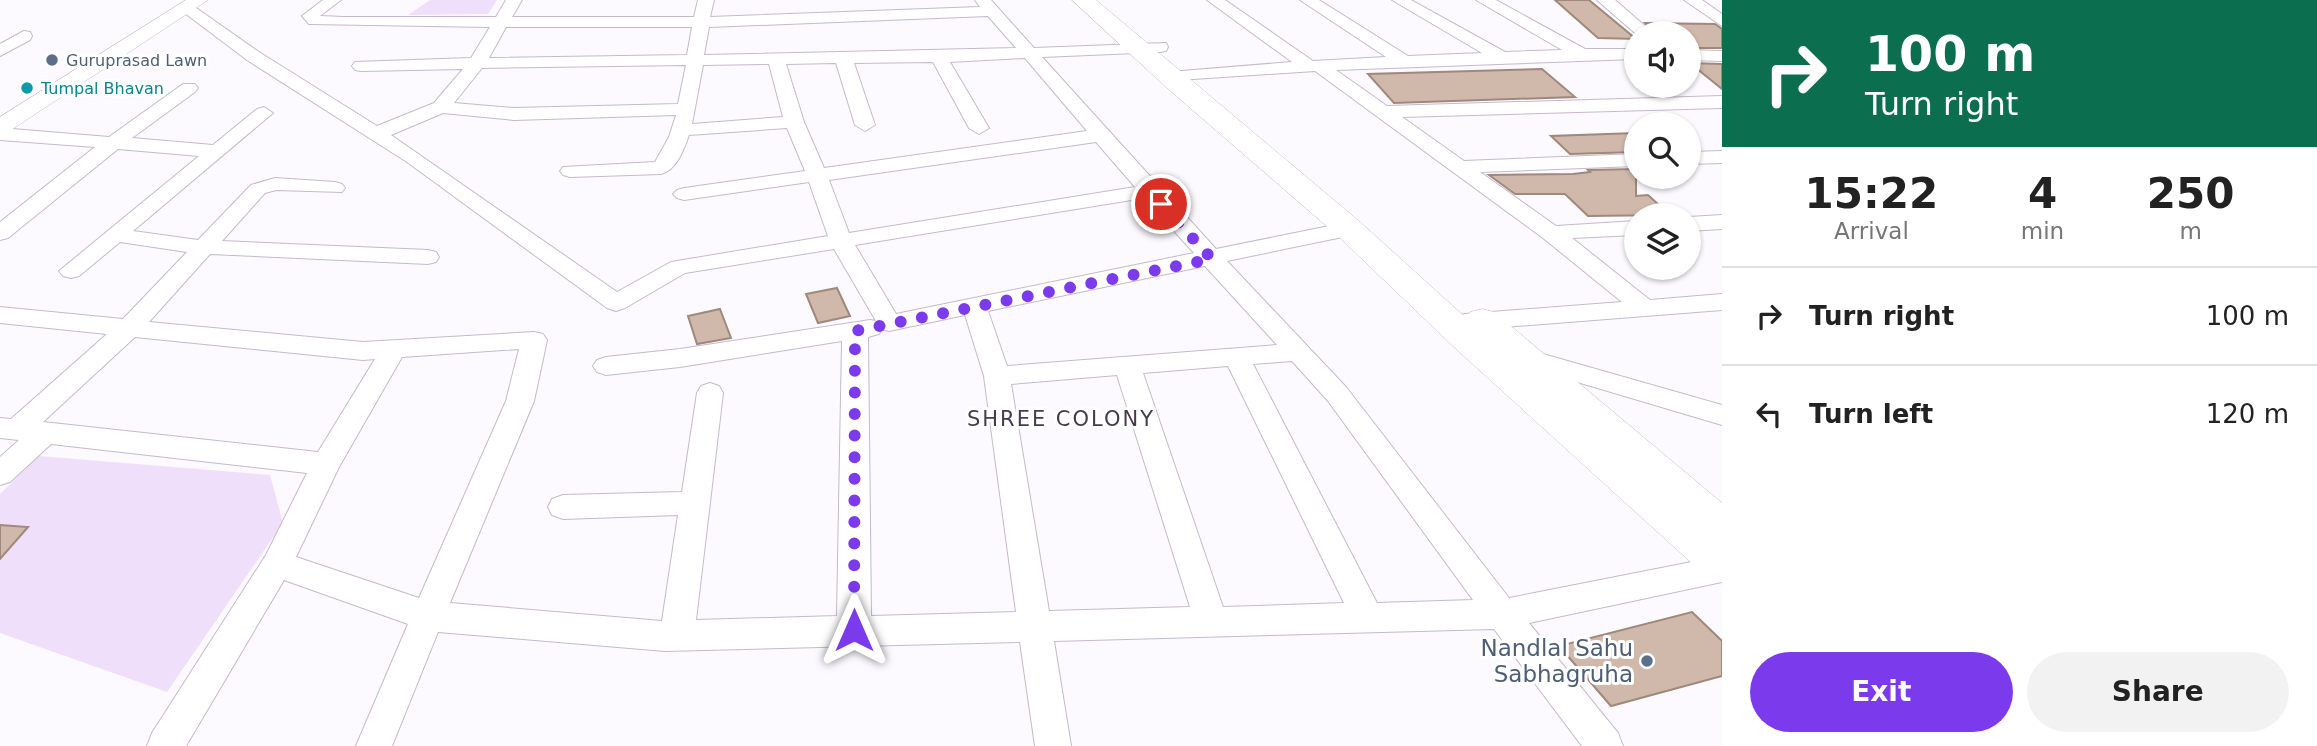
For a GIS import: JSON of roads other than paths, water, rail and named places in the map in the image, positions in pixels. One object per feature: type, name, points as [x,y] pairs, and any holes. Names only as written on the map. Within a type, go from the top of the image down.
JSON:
[{"type":"main road","points":[[1083,0],[1165,62],[1467,322],[1722,564]]},
{"type":"main road","points":[[1106,0],[1165,62],[1349,229],[1467,322],[1529,359],[1722,528]]},
{"type":"street","points":[[332,0],[310,16],[316,21],[700,22],[988,5],[1149,191],[1337,394],[1605,746]]},
{"type":"street","points":[[378,133],[440,107],[477,63],[514,0]]},
{"type":"street","points":[[601,22],[613,0]]},
{"type":"street","points":[[570,171],[662,168],[668,163],[683,130],[706,0]]},
{"type":"street","points":[[1215,0],[1384,112],[1551,233],[1642,306]]},
{"type":"street","points":[[1308,0],[1406,63]]},
{"type":"street","points":[[1400,0],[1500,57]]},
{"type":"street","points":[[1484,0],[1581,54]]},
{"type":"street","points":[[1518,0],[1546,26],[1536,28]]},
{"type":"street","points":[[1605,0],[1630,21]]},
{"type":"street","points":[[1692,0],[1722,21]]},
{"type":"street","points":[[0,127],[192,4],[253,56],[378,133],[616,303],[679,267],[1149,191]]},
{"type":"street","points":[[398,21],[415,7]]},
{"type":"street","points":[[0,51],[24,36]]},
{"type":"street","points":[[361,66],[1030,54],[1165,62],[1314,66],[1624,54]]},
{"type":"street","points":[[1701,55],[1722,56]]},
{"type":"street","points":[[843,57],[864,125]]},
{"type":"street","points":[[939,57],[979,128]]},
{"type":"street","points":[[776,58],[794,122],[841,241],[889,323]]},
{"type":"street","points":[[0,233],[112,144],[189,88]]},
{"type":"street","points":[[1701,94],[1718,104]]},
{"type":"street","points":[[1384,112],[1718,104]]},
{"type":"street","points":[[440,107],[514,114],[686,109]]},
{"type":"street","points":[[72,271],[264,113]]},
{"type":"street","points":[[683,130],[794,122]]},
{"type":"street","points":[[0,134],[217,151]]},
{"type":"street","points":[[684,194],[1101,135]]},
{"type":"street","points":[[1701,158],[1722,157]]},
{"type":"street","points":[[1460,167],[1624,160]]},
{"type":"street","points":[[0,474],[21,430],[130,327],[258,189],[266,185],[335,188]]},
{"type":"street","points":[[1701,223],[1722,222]]},
{"type":"street","points":[[606,366],[855,331],[1349,229]]},
{"type":"street","points":[[1551,233],[1624,229]]},
{"type":"street","points":[[114,235],[203,247],[428,257]]},
{"type":"street","points":[[1467,322],[1642,306],[1722,302]]},
{"type":"street","points":[[974,306],[998,376],[1033,626],[1053,746]]},
{"type":"street","points":[[0,315],[363,351],[534,340],[520,401],[374,746]]},
{"type":"street","points":[[854,630],[855,331]]},
{"type":"street","points":[[165,746],[277,564],[326,464],[394,349]]},
{"type":"street","points":[[998,376],[1298,352]]},
{"type":"street","points":[[1236,357],[1368,618]]},
{"type":"street","points":[[1529,359],[1722,415]]},
{"type":"street","points":[[1127,366],[1211,621]]},
{"type":"street","points":[[677,636],[710,393]]},
{"type":"street","points":[[21,430],[326,464]]},
{"type":"street","points":[[563,507],[696,503]]},
{"type":"street","points":[[277,564],[428,616],[677,636],[1502,614],[1722,569]]},
{"type":"place","name":"Guruprasad Lawn","points":[[52,60]]},
{"type":"place","name":"Tumpal Bhavan","points":[[27,88]]},
{"type":"place","name":"Nandlal Sahu Sabhagruha","points":[[1647,661]]},
{"type":"district","name":"SHREE COLONY","points":[[1061,419]]}]
